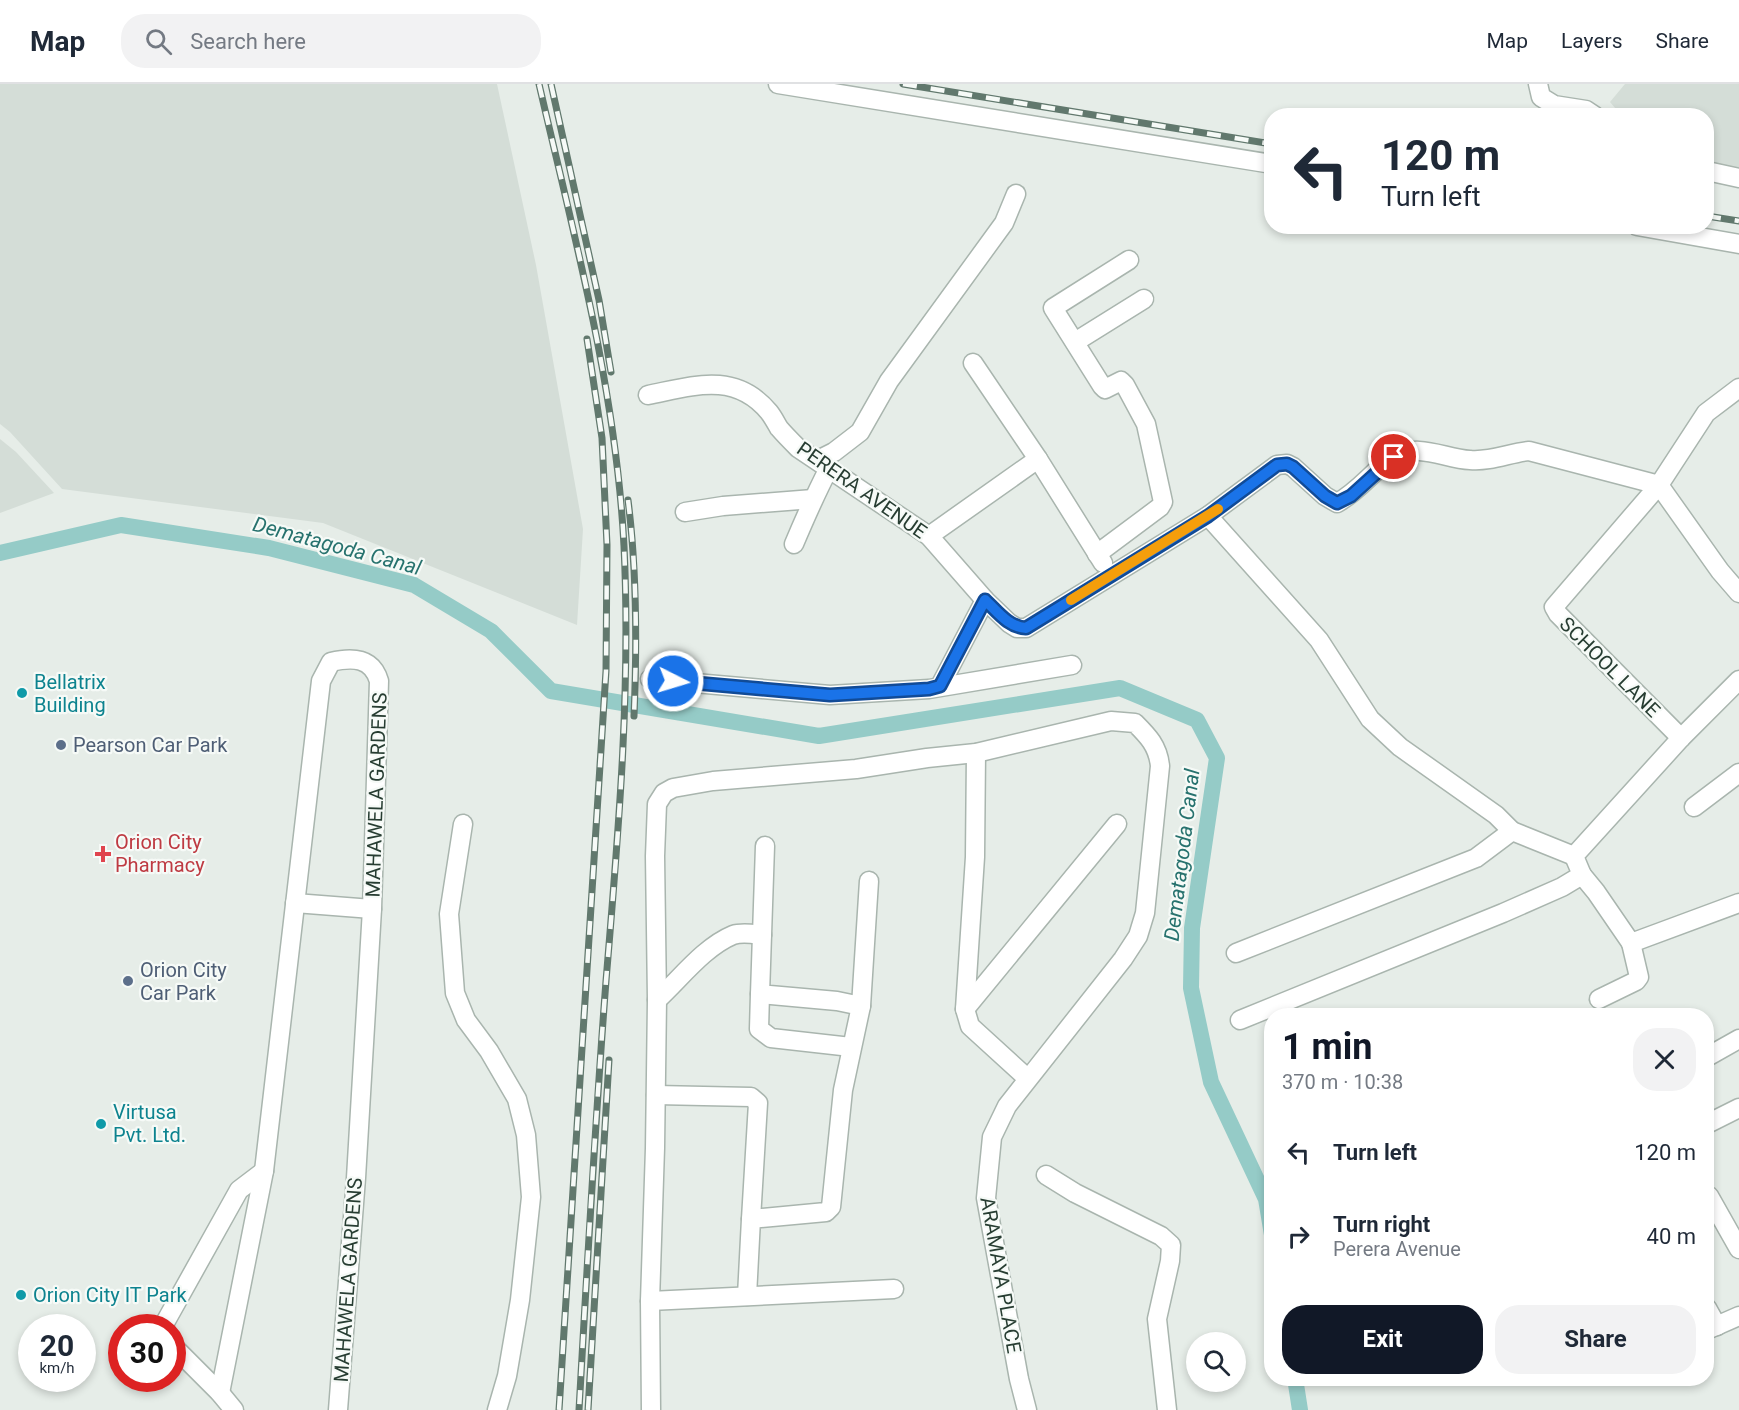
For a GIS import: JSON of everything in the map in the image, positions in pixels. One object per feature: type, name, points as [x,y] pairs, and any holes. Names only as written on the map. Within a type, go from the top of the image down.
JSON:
[{"type":"street","points":[[778,84],[1264,163]]},
{"type":"street","points":[[1538,84],[1541,97],[1554,105],[1573,108]]},
{"type":"street","points":[[1714,173],[1739,178]]},
{"type":"street","points":[[794,544],[809,511],[823,464],[834,452],[860,432],[889,381],[1004,223],[1016,194]]},
{"type":"street","points":[[1682,234],[1739,244]]},
{"type":"street","points":[[1097,554],[1160,507],[1163,502],[1146,424],[1125,385],[1121,381],[1105,388],[1102,386],[1053,308],[1129,260]]},
{"type":"street","points":[[1075,342],[1144,299]]},
{"type":"street","points":[[973,363],[1112,575]]},
{"type":"street","name":"PERERA AVENUE","points":[[648,394],[705,384],[727,385],[744,390],[769,411],[780,430],[798,448],[929,536],[985,600],[1017,628],[1026,628],[1208,516],[1277,465],[1287,464],[1293,467],[1325,496],[1337,503],[1351,496],[1394,457],[1412,450],[1469,460],[1485,460],[1515,452],[1529,451],[1659,485]]},
{"type":"street","points":[[1739,388],[1706,413],[1659,485],[1720,571],[1739,593]]},
{"type":"street","points":[[929,536],[1038,459]]},
{"type":"street","name":"SCHOOL LANE","points":[[1659,485],[1554,607],[1558,614],[1681,738]]},
{"type":"street","points":[[685,512],[723,506],[813,498]]},
{"type":"street","points":[[1208,516],[1319,640],[1370,718],[1400,747],[1496,815],[1512,831],[1574,856],[1582,874],[1630,943],[1639,977],[1636,981],[1599,999]]},
{"type":"street","points":[[940,686],[985,600]]},
{"type":"street","name":"MAHAWELA GARDENS","points":[[220,1393],[264,1171],[321,681],[331,662],[347,658],[362,660],[376,670],[379,681],[372,909],[356,1178],[338,1410]]},
{"type":"street","points":[[650,679],[830,695],[929,689],[1072,665]]},
{"type":"street","points":[[1574,856],[1681,738],[1739,680]]},
{"type":"street","name":"ARAMAYA PLACE","points":[[651,1410],[650,1301],[657,1000],[655,856],[657,804],[664,792],[673,788],[713,781],[856,769],[976,753],[1111,721],[1135,723],[1150,738],[1158,752],[1160,765],[1144,914],[1138,936],[1123,959],[1027,1078],[1007,1106],[992,1137],[986,1198],[1019,1379],[1027,1410]]},
{"type":"street","points":[[976,753],[975,857],[965,1009],[970,1026],[1027,1078]]},
{"type":"street","points":[[1694,807],[1739,773]]},
{"type":"street","points":[[463,824],[449,914],[455,993],[466,1020],[489,1051],[517,1099],[526,1135],[531,1197],[520,1300],[507,1376],[497,1410]]},
{"type":"street","points":[[965,1009],[1118,824]]},
{"type":"street","points":[[1236,952],[1476,858],[1512,831]]},
{"type":"street","points":[[765,846],[759,1029],[771,1038],[851,1047]]},
{"type":"street","points":[[1269,1008],[1562,888],[1582,874]]},
{"type":"street","points":[[752,1219],[826,1212],[831,1207],[843,1090],[861,1006],[869,881]]},
{"type":"street","points":[[295,903],[372,909]]},
{"type":"street","points":[[1630,943],[1739,903]]},
{"type":"street","points":[[657,1000],[708,950],[735,934],[762,935]]},
{"type":"street","points":[[760,994],[837,1001],[861,1006]]},
{"type":"street","points":[[1240,1020],[1264,1010]]},
{"type":"street","points":[[1714,1053],[1739,1039]]},
{"type":"street","points":[[656,1095],[751,1097],[758,1103],[747,1296]]},
{"type":"street","points":[[1714,1120],[1739,1108]]},
{"type":"street","points":[[170,1314],[239,1190],[264,1171]]},
{"type":"street","points":[[1046,1175],[1161,1236],[1171,1245],[1170,1261],[1157,1319],[1167,1410]]},
{"type":"street","points":[[1714,1195],[1739,1249]]},
{"type":"street","points":[[650,1301],[894,1289]]},
{"type":"street","points":[[1714,1327],[1739,1316]]},
{"type":"street","points":[[186,1359],[234,1410]]},
{"type":"shaded area","points":[[0,84],[497,84],[536,265],[583,529],[577,625],[323,523],[62,489],[0,424]]},
{"type":"shaded area","points":[[1625,84],[1739,84],[1739,174],[1714,169],[1714,108],[1615,108],[1610,102]]},
{"type":"shaded area","points":[[0,439],[16,452],[54,493],[0,513]]},
{"type":"waterway","name":"Dematagoda Canal","points":[[0,553],[121,525],[269,548],[414,585],[491,631],[551,691],[819,736],[1120,688],[1197,720],[1217,758],[1192,928],[1191,988],[1211,1082],[1264,1195]]},
{"type":"waterway","name":"Dematagoda Canal","points":[[1296,1386],[1300,1410]]},
{"type":"railway","points":[[539,84],[592,313],[603,371],[619,487],[626,600],[622,764],[598,1088],[579,1410]]},
{"type":"railway","points":[[551,84],[599,300],[611,372]]},
{"type":"railway","points":[[903,84],[1264,143]]},
{"type":"railway","points":[[1714,217],[1739,221]]},
{"type":"railway","points":[[559,1410],[606,671],[607,545],[602,438],[587,339]]},
{"type":"railway","points":[[628,500],[636,608],[634,716]]},
{"type":"railway","points":[[588,1410],[609,1060]]},
{"type":"slow traffic","points":[[1071,600],[1218,509]]},
{"type":"place","name":"Bellatrix Building","points":[[22,693]]},
{"type":"place","name":"Pearson Car Park","points":[[61,745]]},
{"type":"place","name":"Orion City Pharmacy","points":[[103,854]]},
{"type":"place","name":"Orion City Car Park","points":[[128,981]]},
{"type":"place","name":"Virtusa Pvt. Ltd.","points":[[101,1124]]},
{"type":"place","name":"Orion City IT Park","points":[[21,1295]]},
{"type":"route","points":[[673,681],[830,695],[929,689],[940,686],[985,600],[1009,623],[1017,628],[1026,628],[1208,516],[1277,465],[1287,464],[1293,467],[1325,496],[1337,503],[1351,496],[1394,457]]}]
